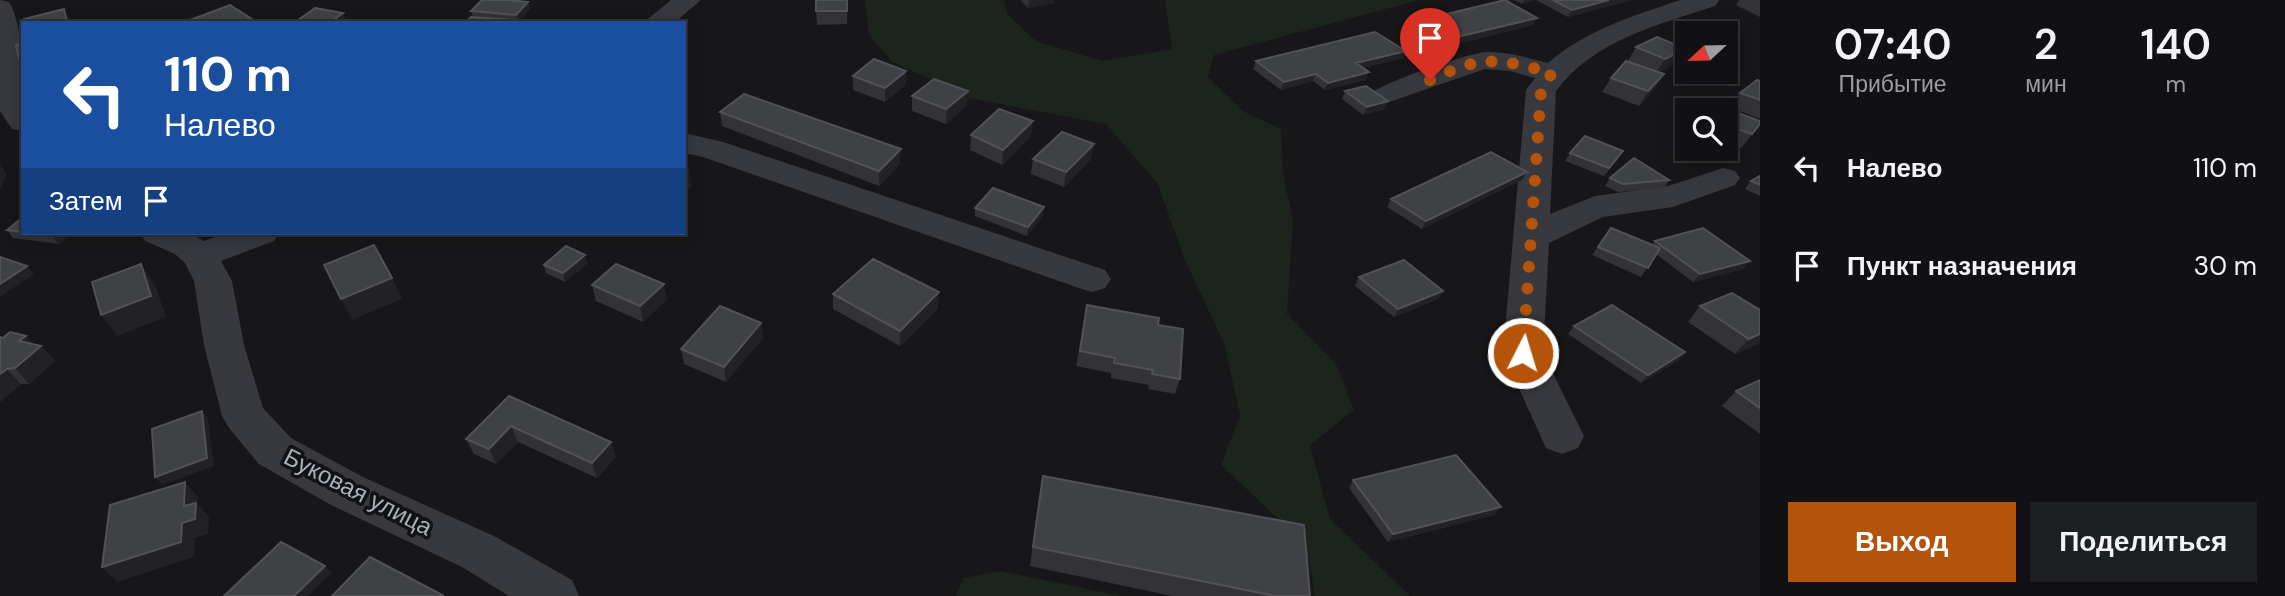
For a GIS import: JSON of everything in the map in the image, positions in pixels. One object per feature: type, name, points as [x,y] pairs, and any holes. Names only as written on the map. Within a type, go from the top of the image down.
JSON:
[{"type":"street","points":[[659,21],[688,0]]},
{"type":"street","points":[[1562,436],[1523,353],[1541,90],[1552,73],[1587,46],[1706,0]]},
{"type":"street","points":[[0,4],[5,36],[1,92],[9,109],[21,120]]},
{"type":"street","points":[[1386,94],[1430,80],[1458,66],[1485,60],[1511,62],[1552,73]]},
{"type":"street","points":[[686,143],[725,153],[1092,279]]},
{"type":"street","points":[[1532,237],[1595,207],[1673,195],[1723,178]]},
{"type":"street","points":[[163,235],[188,246],[199,256],[256,235]]},
{"type":"street","name":"Буковая улица","points":[[199,256],[212,281],[224,345],[244,416],[275,451],[347,491],[479,552],[554,596]]},
{"type":"shaded area","points":[[865,0],[1004,0],[1007,14],[1036,41],[1102,61],[1172,49],[1165,0],[1419,0],[1214,55],[1208,77],[1243,111],[1281,129],[1283,173],[1293,221],[1287,314],[1336,364],[1354,410],[1310,445],[1330,519],[1410,596],[1315,596],[1309,560],[1291,531],[1221,465],[1240,415],[1224,343],[1184,258],[1158,184],[1106,124],[969,98],[891,61],[869,35]]},
{"type":"shaded area","points":[[1001,571],[1121,596],[956,596],[963,578]]},
{"type":"building","points":[[482,0],[528,2],[516,15],[471,11]]},
{"type":"building","points":[[816,0],[847,0],[847,11],[816,11]]},
{"type":"building","points":[[1505,0],[1537,18],[1453,38],[1422,20]]},
{"type":"building","points":[[1553,0],[1609,0],[1572,10]]},
{"type":"building","points":[[230,5],[255,21],[191,21]]},
{"type":"building","points":[[315,8],[343,13],[332,21],[297,21]]},
{"type":"building","points":[[64,9],[67,21],[24,21]]},
{"type":"building","points":[[471,17],[513,20],[512,21],[467,21]]},
{"type":"building","points":[[1375,32],[1406,51],[1356,63],[1369,72],[1328,83],[1316,74],[1284,82],[1256,61]]},
{"type":"building","points":[[1657,37],[1675,44],[1675,54],[1665,59],[1636,47]]},
{"type":"building","points":[[21,44],[21,58],[19,58],[16,45]]},
{"type":"building","points":[[874,59],[906,71],[885,88],[853,76]]},
{"type":"building","points":[[1626,61],[1664,74],[1648,91],[1611,78]]},
{"type":"building","points":[[934,79],[968,91],[946,109],[912,96]]},
{"type":"building","points":[[1757,80],[1760,81],[1760,100],[1740,93]]},
{"type":"building","points":[[1366,86],[1388,101],[1367,107],[1345,91]]},
{"type":"building","points":[[744,94],[901,149],[879,171],[720,112]]},
{"type":"building","points":[[999,109],[1033,121],[1003,150],[971,135]]},
{"type":"building","points":[[1738,113],[1760,121],[1752,134],[1738,129]]},
{"type":"building","points":[[1062,132],[1094,144],[1066,172],[1033,159]]},
{"type":"building","points":[[1585,136],[1623,151],[1609,168],[1570,153]]},
{"type":"building","points":[[1491,152],[1527,172],[1426,221],[1391,199]]},
{"type":"building","points":[[1634,158],[1669,180],[1623,184],[1610,178]]},
{"type":"building","points":[[1760,176],[1760,185],[1751,181]]},
{"type":"building","points":[[993,188],[1044,207],[1028,227],[975,208]]},
{"type":"building","points":[[21,219],[21,232],[7,230]]},
{"type":"building","points":[[1611,228],[1660,248],[1648,268],[1598,247]]},
{"type":"building","points":[[1703,228],[1750,261],[1700,274],[1655,241]]},
{"type":"building","points":[[374,245],[392,278],[341,299],[324,265]]},
{"type":"building","points":[[566,246],[585,255],[563,273],[544,265]]},
{"type":"building","points":[[0,257],[27,266],[0,284]]},
{"type":"building","points":[[873,259],[939,292],[900,331],[833,294]]},
{"type":"building","points":[[1404,260],[1443,291],[1398,309],[1359,277]]},
{"type":"building","points":[[141,264],[151,296],[101,315],[92,282]]},
{"type":"building","points":[[616,264],[664,284],[640,306],[592,285]]},
{"type":"building","points":[[1732,293],[1760,310],[1760,334],[1749,339],[1700,306]]},
{"type":"building","points":[[1087,305],[1159,318],[1158,325],[1183,329],[1180,379],[1152,374],[1153,370],[1114,363],[1115,358],[1080,351]]},
{"type":"building","points":[[1612,305],[1685,352],[1648,375],[1574,326]]},
{"type":"building","points":[[720,306],[761,323],[724,367],[681,349]]},
{"type":"building","points":[[10,332],[26,336],[19,341],[41,346],[15,368],[0,374],[0,337],[3,338]]},
{"type":"building","points":[[1760,380],[1760,408],[1736,391]]},
{"type":"building","points":[[509,396],[611,442],[592,463],[511,426],[489,449],[466,439]]},
{"type":"building","points":[[202,411],[207,458],[155,477],[152,429]]},
{"type":"building","points":[[1456,455],[1501,507],[1393,534],[1353,480]]},
{"type":"building","points":[[1043,476],[1304,525],[1310,596],[1275,596],[1033,547]]},
{"type":"building","points":[[185,482],[184,506],[196,503],[195,519],[182,523],[181,542],[102,567],[110,505]]},
{"type":"building","points":[[281,542],[325,566],[294,596],[224,596]]},
{"type":"building","points":[[370,557],[444,596],[332,596]]},
{"type":"route","points":[[1430,80],[1458,66],[1485,60],[1511,62],[1552,73],[1541,90],[1539,153],[1523,353]]}]
